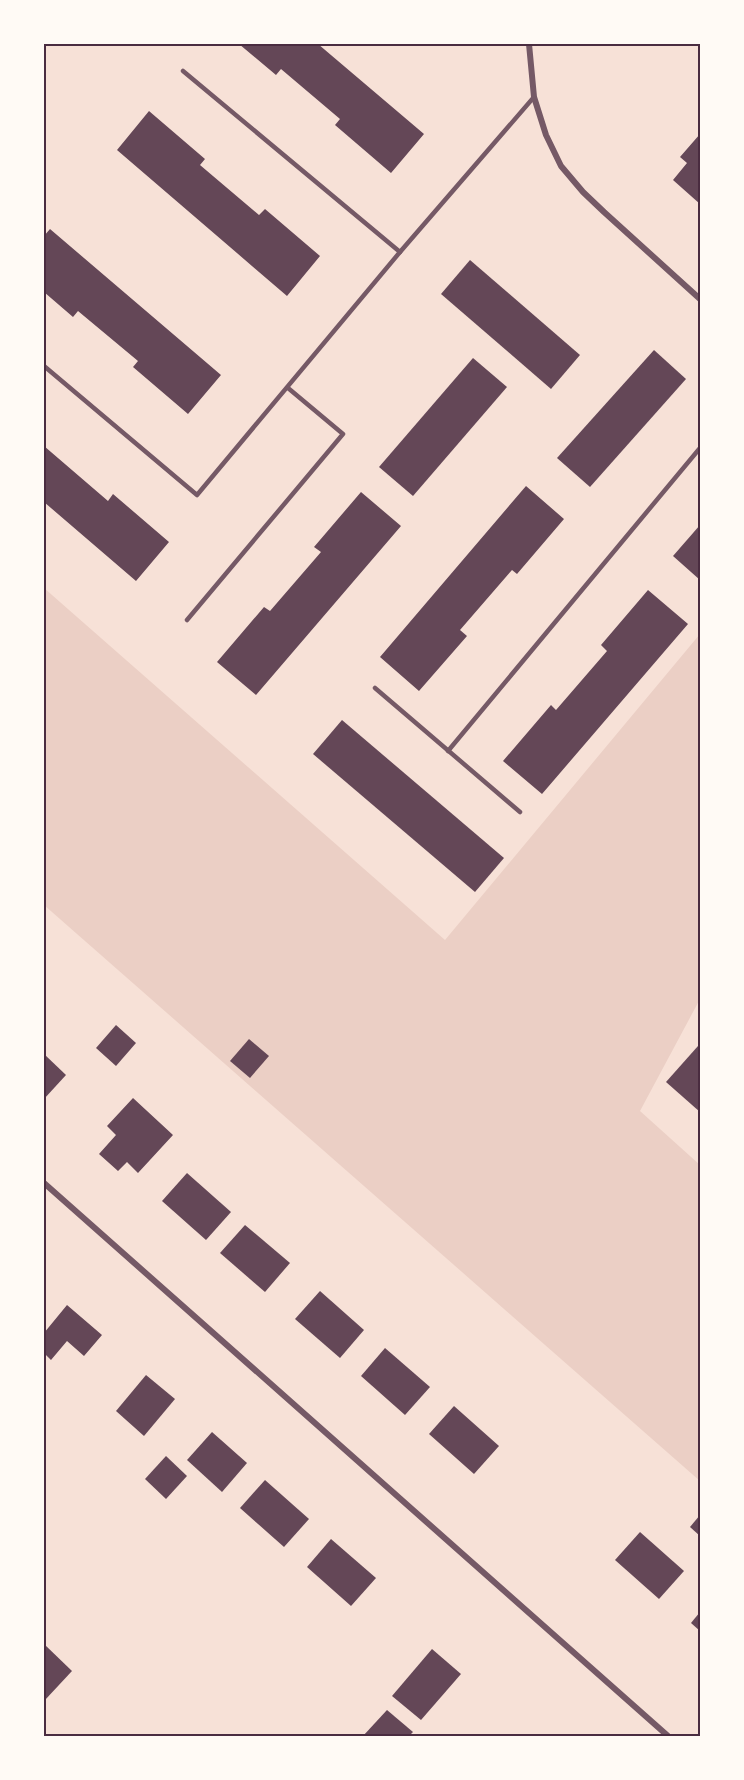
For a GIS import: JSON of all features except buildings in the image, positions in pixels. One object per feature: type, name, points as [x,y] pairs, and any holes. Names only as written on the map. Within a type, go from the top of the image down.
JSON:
[{"type":"street","points":[[529,44],[534,97],[546,135],[561,166],[582,192],[700,299]]},
{"type":"street","points":[[44,1184],[668,1737]]},
{"type":"lane","points":[[183,71],[400,252]]},
{"type":"lane","points":[[44,366],[197,495],[400,252],[534,97]]},
{"type":"lane","points":[[187,620],[343,434],[288,388]]},
{"type":"lane","points":[[448,751],[700,448]]},
{"type":"lane","points":[[375,688],[520,812]]},
{"type":"shaded area","points":[[44,588],[445,940],[700,634],[700,999],[640,1111],[700,1165],[700,1481],[44,905]]}]
